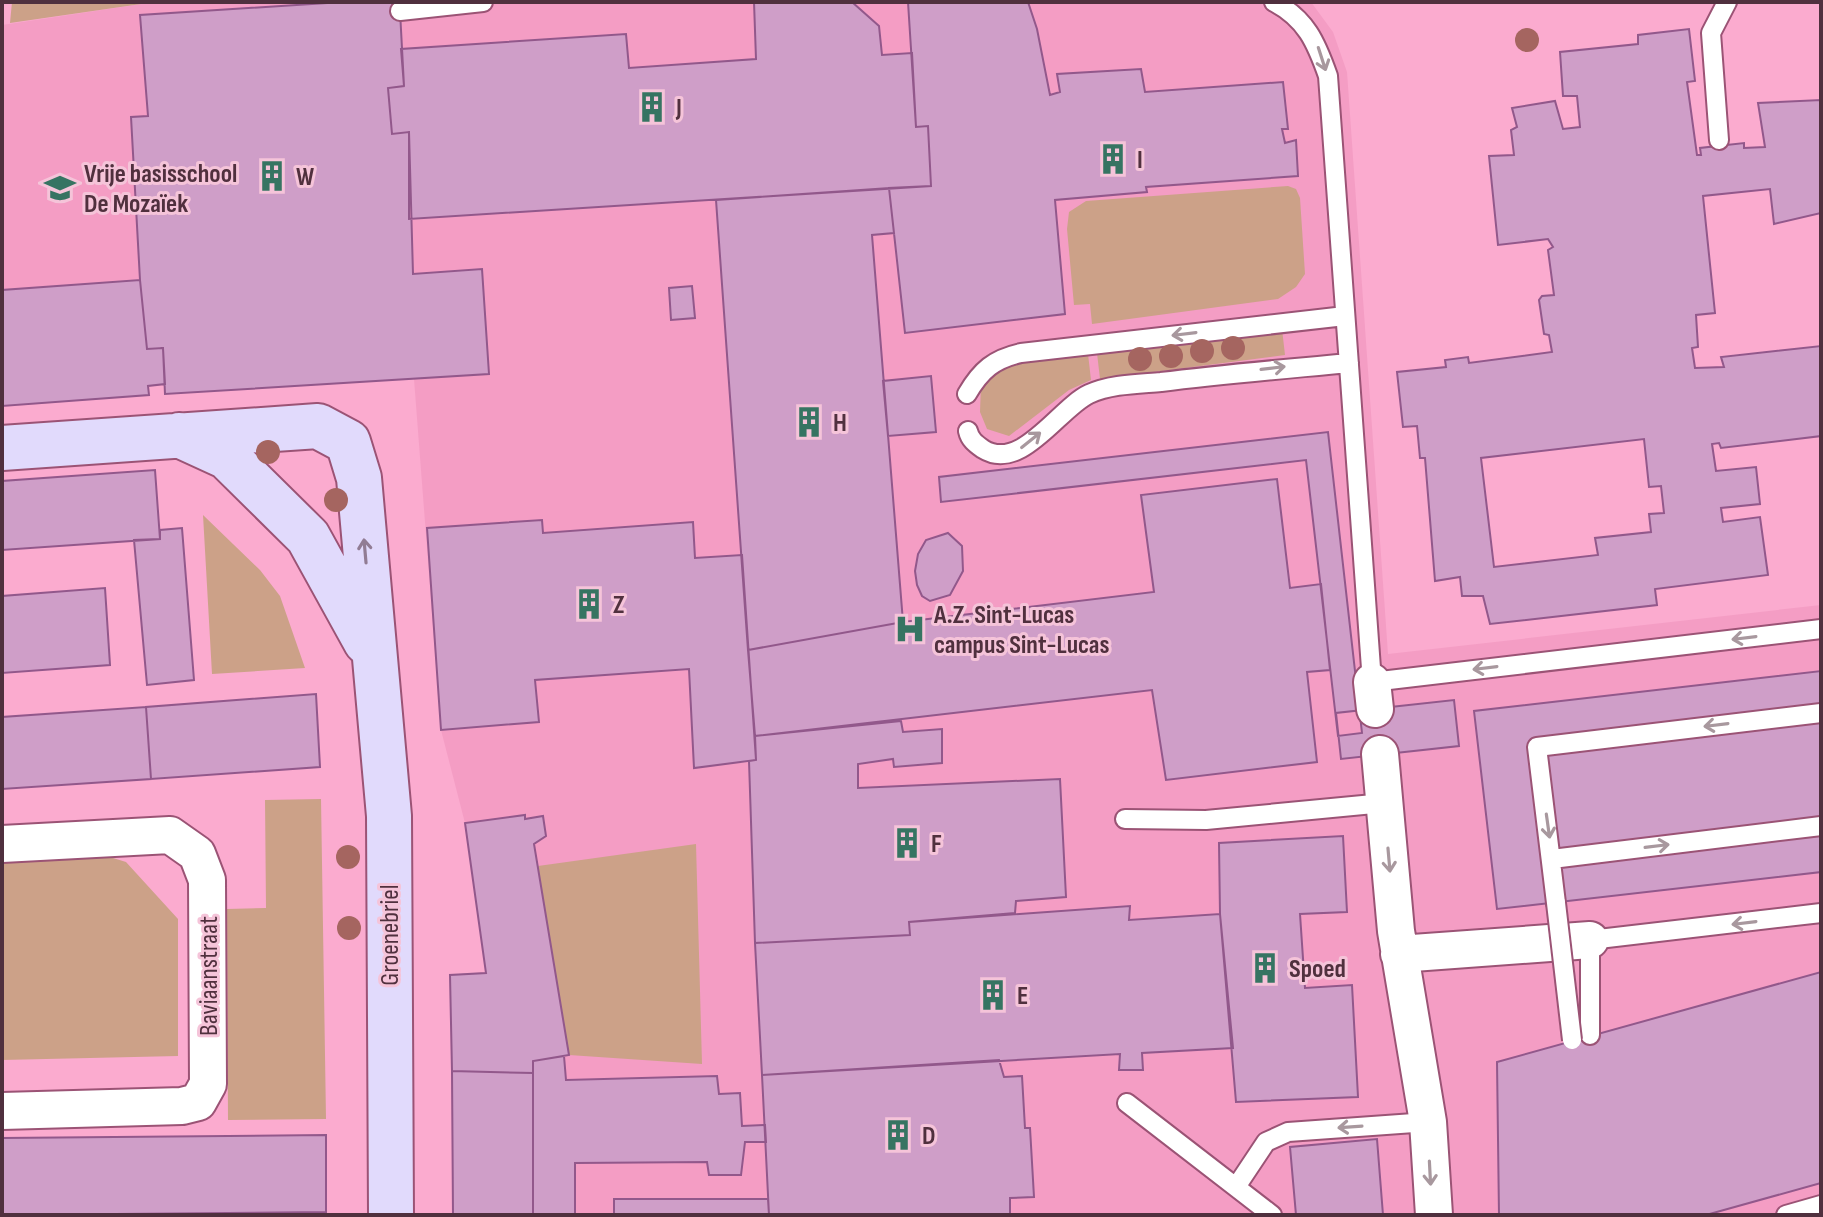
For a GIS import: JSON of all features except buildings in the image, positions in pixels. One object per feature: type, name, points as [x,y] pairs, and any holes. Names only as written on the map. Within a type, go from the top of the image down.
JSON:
[{"type":"street","name":"Groenebriel","points":[[2,448],[318,426],[348,442],[359,478],[389,816],[391,1215]]},
{"type":"street","points":[[179,435],[227,457],[308,537],[374,657]]},
{"type":"street","points":[[1380,754],[1399,954],[1428,1122],[1434,1215]]},
{"type":"street","name":"Baviaanstraat","points":[[2,844],[170,835],[197,854],[207,880],[208,1084],[198,1102],[182,1106],[2,1111]]},
{"type":"street","points":[[1399,954],[1590,940]]},
{"type":"lane","points":[[400,11],[483,2]]},
{"type":"lane","points":[[1274,2],[1296,14],[1316,41],[1328,76],[1374,695],[1821,629]]},
{"type":"lane","points":[[1719,140],[1711,33],[1727,2]]},
{"type":"lane","points":[[967,394],[978,375],[998,358],[1021,353],[1345,316]]},
{"type":"lane","points":[[968,431],[970,438],[987,451],[1009,455],[1028,444],[1065,409],[1096,391],[1292,366],[1349,363]]},
{"type":"lane","points":[[1821,713],[1537,747],[1556,903],[1581,1038],[1590,940],[1821,913]]},
{"type":"lane","points":[[1125,819],[1206,820],[1384,803]]},
{"type":"lane","points":[[1552,859],[1821,826]]},
{"type":"lane","points":[[1127,1103],[1272,1215]]},
{"type":"lane","points":[[1236,1187],[1266,1142],[1288,1132],[1428,1122]]},
{"type":"lane","points":[[1786,1215],[1821,1205]]},
{"type":"shaded area","points":[[12,2],[155,2],[10,23]]},
{"type":"shaded area","name":"A.Z. Sint-Lucas campus Sint-Lucas","points":[[155,2],[1311,2],[1333,32],[1347,72],[1388,654],[1821,605],[1821,1215],[453,1215],[450,975],[486,972],[465,823],[441,730],[414,379],[166,394],[164,384],[149,386],[149,395],[2,407],[2,25]]},
{"type":"shaded area","points":[[1288,186],[1296,189],[1300,198],[1305,274],[1296,287],[1278,299],[1092,324],[1090,304],[1074,305],[1067,229],[1069,212],[1086,201]]},
{"type":"shaded area","points":[[1282,329],[1285,355],[1100,379],[1097,353]]},
{"type":"shaded area","points":[[1088,354],[1091,380],[1069,390],[1009,436],[987,429],[980,412],[981,384],[1006,364]]},
{"type":"shaded area","points":[[203,515],[260,570],[280,596],[305,668],[212,674]]},
{"type":"shaded area","points":[[321,799],[326,1119],[228,1120],[227,909],[266,908],[265,800]]},
{"type":"shaded area","points":[[696,844],[702,1064],[569,1055],[538,866]]},
{"type":"shaded area","points":[[100,854],[126,862],[178,919],[178,1056],[2,1060],[2,860]]},
{"type":"place","name":"J","points":[[652,107]]},
{"type":"place","name":"I","points":[[1113,159]]},
{"type":"place","name":"W","points":[[272,176]]},
{"type":"place","name":"Vrije basisschool De Mozaïek","points":[[60,188]]},
{"type":"place","name":"H","points":[[809,422]]},
{"type":"place","name":"Z","points":[[589,604]]},
{"type":"place","name":"A.Z. Sint-Lucas campus Sint-Lucas","points":[[910,629]]},
{"type":"place","name":"F","points":[[907,843]]},
{"type":"place","name":"Spoed","points":[[1265,968]]},
{"type":"place","name":"E","points":[[993,995]]},
{"type":"place","name":"D","points":[[898,1135]]}]
